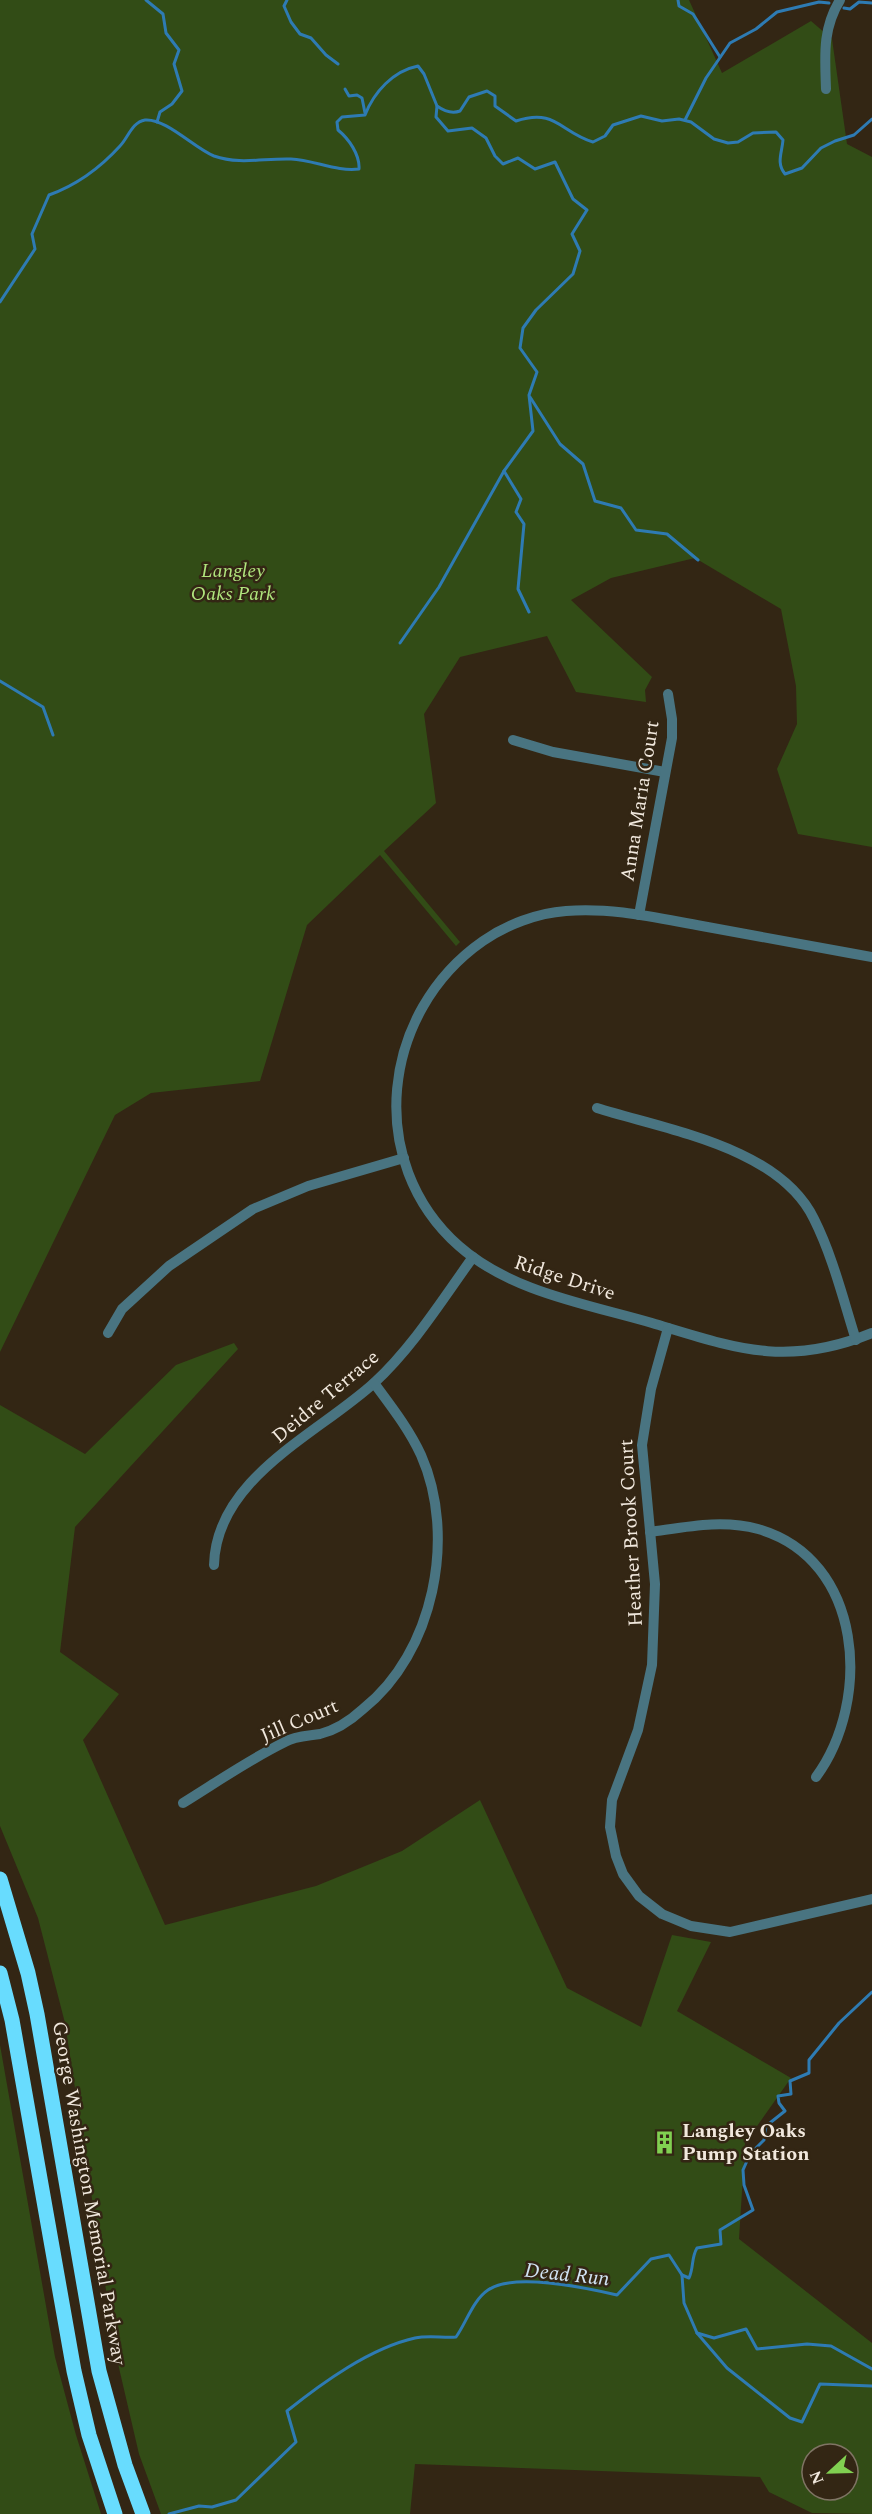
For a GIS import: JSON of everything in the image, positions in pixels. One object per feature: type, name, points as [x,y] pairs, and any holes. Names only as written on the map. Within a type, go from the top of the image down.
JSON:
[{"type":"highway","name":"George Washington Memorial Parkway","points":[[0,1879],[35,2004],[99,2371],[125,2465],[143,2514]]},
{"type":"highway","points":[[0,1973],[12,2020],[70,2354],[100,2474],[115,2514]]},
{"type":"street","points":[[826,89],[824,43],[828,27],[840,0]]},
{"type":"street","name":"Anna Maria Court","points":[[639,915],[672,738],[668,694]]},
{"type":"street","points":[[513,740],[552,752],[665,772]]},
{"type":"street","name":"Ridge Drive","points":[[872,957],[639,915],[585,910],[542,915],[489,937],[453,965],[424,1002],[414,1023],[400,1065],[396,1106],[404,1158],[418,1193],[429,1212],[472,1257],[522,1284],[740,1349],[764,1352],[812,1350],[856,1340],[872,1333]]},
{"type":"street","points":[[597,1108],[735,1149],[765,1167],[787,1184],[814,1218],[856,1340]]},
{"type":"street","points":[[108,1333],[122,1309],[169,1266],[254,1209],[308,1186],[404,1158]]},
{"type":"street","name":"Deidre Terrace","points":[[214,1565],[220,1527],[237,1499],[260,1473],[374,1383],[419,1331],[472,1257]]},
{"type":"street","name":"Heather Brook Court","points":[[668,1328],[654,1374],[643,1431],[643,1468],[655,1584],[651,1665],[638,1730],[612,1800],[610,1827],[616,1856],[623,1874],[639,1896],[654,1909],[679,1922],[730,1932],[872,1899]]},
{"type":"street","name":"Jill Court","points":[[183,1803],[288,1740],[334,1729],[363,1710],[378,1696],[400,1668],[416,1640],[435,1572],[437,1528],[435,1503],[422,1456],[405,1426],[374,1383]]},
{"type":"street","points":[[650,1532],[724,1524],[759,1529],[784,1540],[801,1551],[834,1586],[847,1615],[855,1658],[849,1712],[843,1735],[828,1764],[816,1777]]},
{"type":"green space","name":"Langley Oaks Park","points":[[0,0],[689,0],[722,73],[811,21],[832,39],[847,144],[872,157],[872,847],[798,834],[777,769],[797,724],[796,686],[781,609],[695,558],[611,578],[571,600],[652,677],[645,690],[646,702],[576,692],[547,636],[460,657],[424,714],[436,803],[384,851],[460,942],[456,946],[380,855],[307,925],[260,1081],[151,1093],[115,1115],[0,1352]]},
{"type":"green space","points":[[234,1343],[238,1349],[75,1527],[60,1652],[119,1694],[83,1740],[165,1925],[316,1886],[402,1851],[480,1800],[567,1988],[641,2027],[672,1935],[711,1942],[677,2011],[791,2078],[745,2143],[739,2239],[872,2343],[872,2514],[812,2513],[769,2492],[760,2477],[415,2464],[410,2514],[161,2514],[139,2454],[116,2355],[65,2023],[38,1918],[0,1826],[0,1405],[85,1454],[176,1365]]},
{"type":"green space","points":[[0,2045],[55,2357],[101,2514],[0,2514]]},
{"type":"waterway","points":[[146,0],[163,14],[166,33],[179,50],[174,64],[182,91],[172,104],[160,112],[157,122]]},
{"type":"waterway","points":[[287,0],[284,6],[291,22],[300,34],[311,38],[326,55],[338,64]]},
{"type":"waterway","points":[[678,0],[679,6],[693,14],[720,57]]},
{"type":"waterway","points":[[685,120],[706,78],[730,43],[756,29],[777,12],[819,2],[829,3]]},
{"type":"waterway","points":[[844,8],[850,9],[859,2],[872,3]]},
{"type":"waterway","points":[[0,302],[35,249],[32,234],[49,195],[69,186],[96,169],[120,146],[133,127],[145,120],[171,128],[206,152],[224,159],[243,161],[291,159],[342,169],[359,169],[356,153],[338,130],[337,122],[342,117],[365,115],[374,98],[386,84],[400,73],[418,66],[424,74],[437,106],[445,111],[460,111],[469,97],[487,91],[495,96],[495,106],[516,121],[540,117],[549,119],[593,142],[605,136],[613,125],[641,116],[662,121],[679,119],[691,122],[714,139],[728,143],[738,142],[753,133],[776,132],[783,140],[780,162],[785,174],[802,168],[821,148],[854,135],[872,119]]},
{"type":"waterway","points":[[345,89],[349,96],[357,95],[362,98],[365,113]]},
{"type":"waterway","points":[[400,643],[439,587],[504,471],[533,431],[529,395],[537,372],[520,348],[523,328],[536,310],[573,274],[580,251],[572,234],[587,210],[573,199],[555,162],[535,169],[518,158],[503,164],[495,156],[486,138],[472,128],[448,131],[436,117],[437,106]]},
{"type":"waterway","points":[[530,397],[560,444],[583,464],[595,501],[621,508],[636,530],[667,534],[698,560]]},
{"type":"waterway","points":[[504,471],[521,499],[516,512],[524,524],[518,589],[529,612]]},
{"type":"waterway","points":[[0,681],[43,707],[53,735]]},
{"type":"waterway","points":[[682,2275],[689,2278],[697,2248],[721,2244],[720,2230],[753,2210],[744,2185],[743,2170],[750,2154],[764,2140],[766,2126],[785,2111],[779,2103],[778,2096],[791,2094],[790,2081],[809,2073],[809,2060],[839,2023],[872,1992]]},
{"type":"waterway","name":"Dead Run","points":[[169,2514],[199,2506],[212,2507],[236,2500],[296,2442],[287,2411],[315,2389],[364,2358],[398,2343],[420,2337],[456,2337],[483,2294],[500,2285],[515,2282],[551,2283],[617,2295],[651,2259],[669,2255],[682,2275],[684,2303],[697,2333],[727,2368],[790,2418],[802,2422],[820,2384],[872,2386]]},
{"type":"waterway","points":[[697,2333],[714,2338],[746,2329],[757,2349],[807,2344],[831,2346],[872,2369]]},
{"type":"place","name":"Langley Oaks Pump Station","points":[[664,2142]]}]
